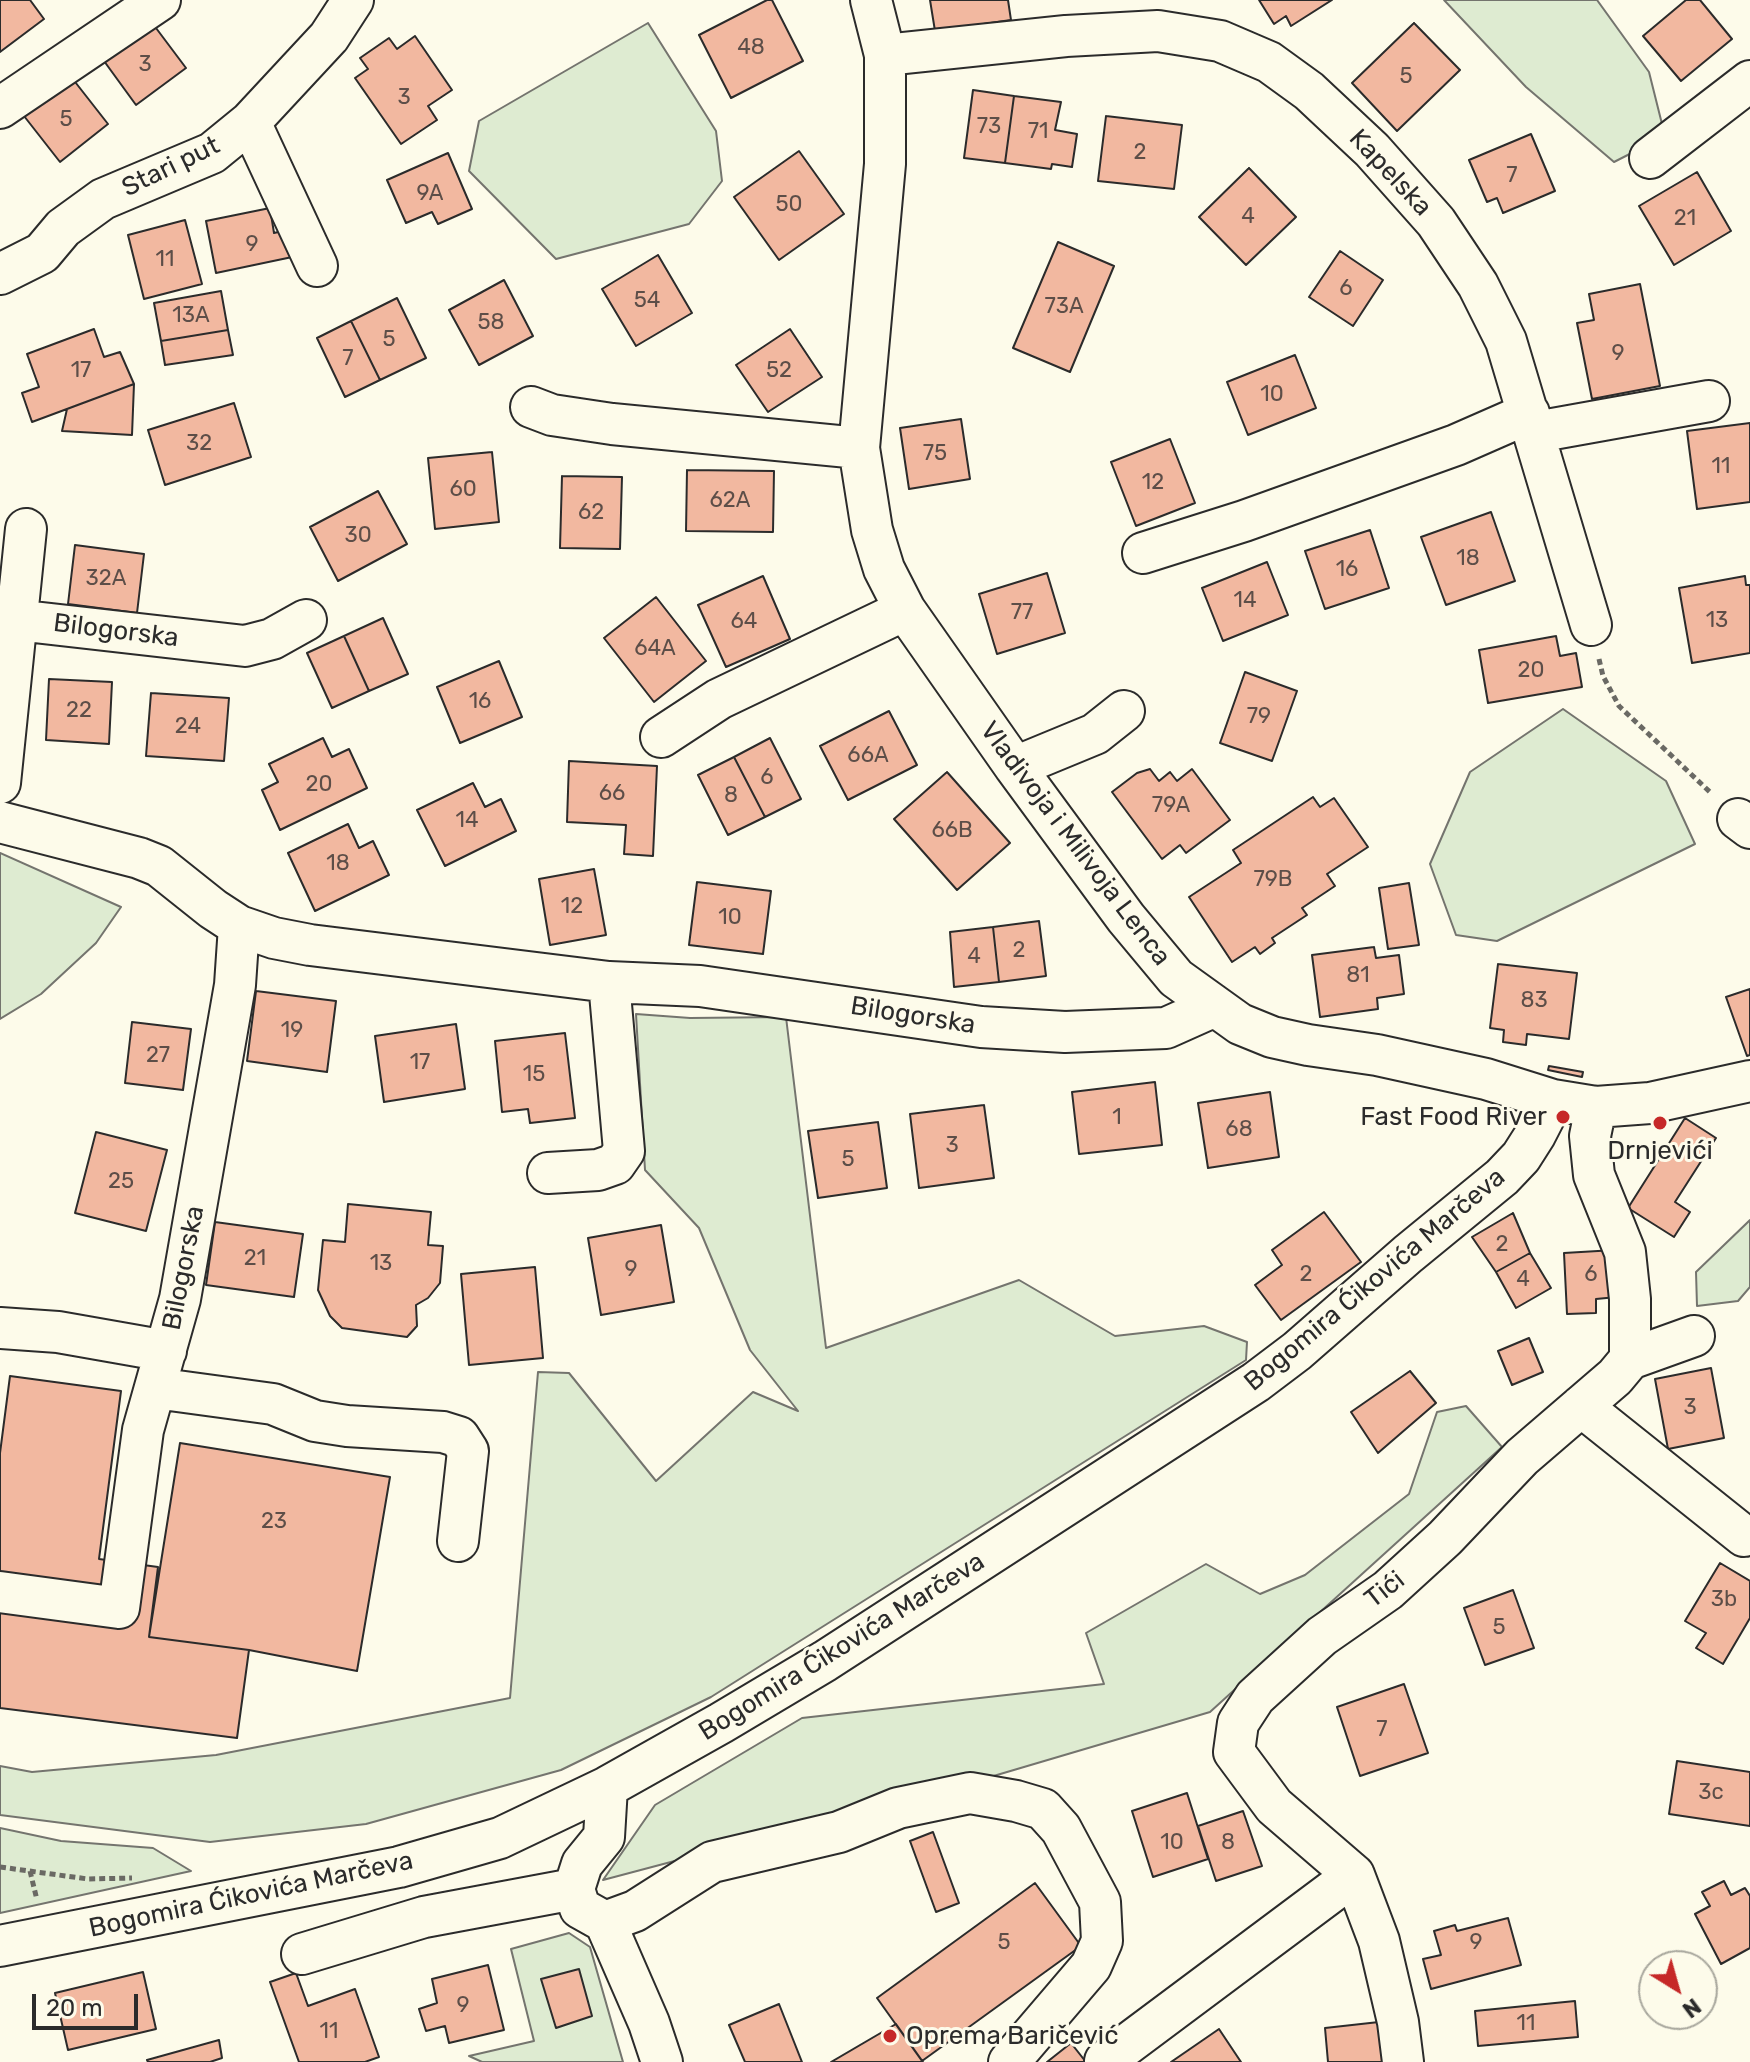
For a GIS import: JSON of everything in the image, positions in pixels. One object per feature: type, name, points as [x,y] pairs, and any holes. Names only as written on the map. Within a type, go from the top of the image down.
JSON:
[{"type":"street","points":[[0,108],[160,0]]},
{"type":"street","name":"Stari put","points":[[0,274],[42,253],[63,228],[103,199],[212,153],[250,122],[329,37],[353,0]]},
{"type":"street","name":"Vladivoja i Milivoja Lenca","points":[[871,0],[885,55],[885,164],[859,448],[872,530],[884,569],[905,610],[1126,918],[1176,978],[1240,1024],[1272,1037],[1377,1055],[1486,1079],[1553,1100],[1596,1107],[1650,1103],[1750,1081]]},
{"type":"street","name":"Kapelska","points":[[885,55],[1066,36],[1156,16],[1269,62],[1309,91],[1372,150],[1436,222],[1478,285],[1506,341],[1591,625]]},
{"type":"street","points":[[1650,158],[1750,81]]},
{"type":"street","points":[[250,122],[317,266]]},
{"type":"street","points":[[1143,553],[1274,511],[1456,445],[1532,423],[1709,401]]},
{"type":"street","points":[[531,407],[552,415],[612,424],[859,448]]},
{"type":"street","name":"Bilogorska","points":[[0,783],[26,529]]},
{"type":"street","points":[[661,737],[719,699],[905,610]]},
{"type":"street","name":"Bilogorska","points":[[16,620],[245,646],[272,639],[306,620]]},
{"type":"street","points":[[1015,767],[1095,734],[1124,711]]},
{"type":"street","name":"Bilogorska","points":[[0,822],[139,858],[159,866],[239,926],[274,938],[310,945],[609,982],[700,986],[981,1027],[1065,1032],[1166,1028],[1213,1007]]},
{"type":"street","name":"Bilogorska","points":[[0,1592],[119,1608],[143,1430],[180,1299],[232,1000],[239,926]]},
{"type":"street","points":[[548,1173],[598,1170],[615,1164],[624,1151],[609,982]]},
{"type":"street","name":"Bogomira Ćikovića Marčeva","points":[[0,1946],[399,1867],[500,1838],[607,1787],[825,1661],[1215,1411],[1297,1351],[1505,1173],[1521,1157],[1553,1100]]},
{"type":"street","points":[[1596,1107],[1590,1136],[1594,1175],[1625,1252],[1630,1299],[1630,1359],[1694,1336]]},
{"type":"street","points":[[1505,1173],[1570,1153],[1592,1154]]},
{"type":"street","points":[[0,1328],[58,1332],[315,1421],[443,1432],[459,1437],[468,1451],[458,1541]]},
{"type":"street","name":"Tići","points":[[1403,2062],[1398,2022],[1379,1941],[1354,1875],[1274,1806],[1234,1752],[1238,1723],[1255,1697],[1322,1636],[1388,1590],[1445,1538],[1522,1457],[1615,1377],[1630,1359]]},
{"type":"street","points":[[1581,1406],[1744,1536]]},
{"type":"street","points":[[607,1787],[604,1837],[582,1864],[574,1889],[580,1908],[605,1922],[649,2023],[662,2062]]},
{"type":"street","points":[[605,1922],[635,1911],[712,1862],[839,1832],[898,1808],[970,1793],[1043,1809],[1061,1829],[1100,1902],[1102,1941],[1091,1966],[1009,2062]]},
{"type":"street","points":[[1105,2061],[1354,1875]]},
{"type":"street","points":[[302,1954],[424,1917],[574,1889]]},
{"type":"path","points":[[1591,625],[1603,676],[1619,706],[1744,823]]},
{"type":"path","points":[[0,1867],[88,1879],[132,1878],[136,1891]]},
{"type":"path","points":[[30,1871],[40,1912]]},
{"type":"green space","points":[[1444,0],[1597,0],[1649,72],[1665,136],[1614,162],[1526,87]]},
{"type":"green space","points":[[648,23],[716,131],[722,181],[689,224],[556,259],[469,171],[479,121]]},
{"type":"green space","points":[[1563,709],[1666,781],[1695,844],[1497,941],[1456,935],[1430,864],[1470,772]]},
{"type":"green space","points":[[0,853],[121,907],[96,943],[41,994],[0,1019]]},
{"type":"green space","points":[[636,1014],[690,1018],[786,1017],[826,1348],[1019,1280],[1115,1336],[1204,1326],[1247,1342],[1246,1360],[711,1697],[561,1770],[366,1824],[210,1842],[0,1815],[0,1766],[32,1772],[216,1755],[510,1698],[538,1372],[569,1373],[656,1481],[753,1392],[798,1411],[750,1350],[699,1228],[645,1170]]},
{"type":"green space","points":[[1750,1220],[1750,1287],[1738,1301],[1697,1306],[1696,1272]]},
{"type":"green space","points":[[1466,1406],[1502,1447],[1210,1712],[980,1780],[603,1880],[655,1805],[802,1718],[1104,1684],[1086,1633],[1206,1564],[1260,1594],[1305,1575],[1409,1494],[1437,1412]]},
{"type":"green space","points":[[0,1828],[61,1841],[153,1848],[191,1871],[0,1913]]},
{"type":"green space","points":[[569,1933],[590,1947],[623,2062],[482,2062],[469,2056],[534,2041],[511,1949]]},
{"type":"building","points":[[0,0],[30,0],[44,19],[0,52]]},
{"type":"building","points":[[772,0],[803,61],[731,98],[699,35]]},
{"type":"building","points":[[930,0],[1008,0],[1011,20],[935,31]]},
{"type":"building","points":[[1259,0],[1332,0],[1291,26],[1286,16],[1274,24]]},
{"type":"building","points":[[1686,0],[1700,0],[1732,39],[1681,81],[1643,36]]},
{"type":"building","points":[[1414,23],[1460,70],[1397,131],[1352,83]]},
{"type":"building","points":[[153,24],[186,68],[136,105],[104,61]]},
{"type":"building","points":[[415,36],[452,90],[428,106],[437,120],[401,144],[355,78],[368,69],[360,58],[389,38],[397,49]]},
{"type":"building","points":[[72,78],[108,124],[60,162],[24,116]]},
{"type":"building","points":[[973,90],[1014,96],[1005,163],[964,158]]},
{"type":"building","points":[[1014,96],[1061,102],[1055,130],[1077,134],[1072,167],[1052,164],[1051,169],[1005,163]]},
{"type":"building","points":[[1106,116],[1182,125],[1174,189],[1098,181]]},
{"type":"building","points":[[1531,134],[1555,191],[1503,213],[1497,198],[1487,202],[1469,160]]},
{"type":"building","points":[[799,151],[844,214],[779,260],[734,197]]},
{"type":"building","points":[[448,153],[472,209],[438,224],[432,212],[406,223],[387,180]]},
{"type":"building","points":[[1249,168],[1296,217],[1246,265],[1199,217]]},
{"type":"building","points":[[1697,172],[1731,231],[1674,265],[1639,206]]},
{"type":"building","points":[[270,208],[274,233],[291,229],[297,256],[216,273],[206,221]]},
{"type":"building","points":[[185,220],[202,284],[144,299],[128,235]]},
{"type":"building","points":[[1058,242],[1114,266],[1070,372],[1013,348]]},
{"type":"building","points":[[1340,251],[1383,280],[1353,326],[1309,297]]},
{"type":"building","points":[[658,255],[692,313],[636,346],[602,289]]},
{"type":"building","points":[[504,280],[533,336],[479,365],[449,310]]},
{"type":"building","points":[[1640,284],[1660,386],[1592,399],[1577,323],[1594,320],[1589,294]]},
{"type":"building","points":[[221,291],[228,330],[161,341],[154,303]]},
{"type":"building","points":[[397,298],[426,358],[380,380],[351,321]]},
{"type":"building","points":[[351,321],[380,380],[345,397],[317,338]]},
{"type":"building","points":[[94,329],[104,357],[120,352],[134,384],[32,422],[22,393],[39,387],[27,354]]},
{"type":"building","points":[[790,329],[822,377],[768,412],[736,365]]},
{"type":"building","points":[[228,330],[233,355],[165,365],[161,341]]},
{"type":"building","points":[[1295,355],[1316,408],[1248,435],[1227,382]]},
{"type":"building","points":[[134,384],[132,435],[62,431],[67,409]]},
{"type":"building","points":[[234,403],[251,457],[165,485],[148,430]]},
{"type":"building","points":[[961,419],[970,479],[909,489],[900,428]]},
{"type":"building","points":[[1750,423],[1750,502],[1697,509],[1687,431]]},
{"type":"building","points":[[1170,439],[1195,503],[1136,526],[1111,462]]},
{"type":"building","points":[[492,452],[499,522],[435,529],[428,458]]},
{"type":"building","points":[[687,470],[774,471],[773,532],[686,531]]},
{"type":"building","points":[[562,476],[622,477],[620,549],[560,548]]},
{"type":"building","points":[[378,491],[407,544],[338,581],[310,527]]},
{"type":"building","points":[[1491,512],[1515,581],[1446,605],[1421,537]]},
{"type":"building","points":[[1370,530],[1389,588],[1325,609],[1305,551]]},
{"type":"building","points":[[75,545],[144,554],[137,613],[68,604]]},
{"type":"building","points":[[1267,562],[1288,615],[1223,641],[1202,588]]},
{"type":"building","points":[[1047,573],[1065,633],[997,654],[979,594]]},
{"type":"building","points":[[763,576],[790,639],[726,667],[698,605]]},
{"type":"building","points":[[1745,576],[1746,585],[1750,585],[1750,653],[1692,663],[1679,588]]},
{"type":"building","points":[[656,597],[706,661],[654,702],[604,638]]},
{"type":"building","points":[[383,618],[408,674],[369,691],[344,636]]},
{"type":"building","points":[[344,636],[369,691],[332,708],[307,653]]},
{"type":"building","points":[[1556,636],[1560,656],[1576,653],[1582,687],[1488,703],[1479,650]]},
{"type":"building","points":[[499,661],[522,717],[460,743],[437,687]]},
{"type":"building","points":[[1245,672],[1297,691],[1272,761],[1220,743]]},
{"type":"building","points":[[49,679],[112,682],[109,744],[46,740]]},
{"type":"building","points":[[151,693],[229,698],[224,761],[146,756]]},
{"type":"building","points":[[889,711],[917,765],[848,800],[820,746]]},
{"type":"building","points":[[323,738],[332,757],[349,749],[367,788],[280,830],[262,790],[278,782],[269,764]]},
{"type":"building","points":[[770,738],[801,799],[765,817],[734,757]]},
{"type":"building","points":[[734,757],[765,817],[728,835],[698,775]]},
{"type":"building","points":[[569,761],[657,766],[653,856],[624,854],[626,825],[567,822]]},
{"type":"building","points":[[1150,769],[1159,781],[1170,772],[1177,781],[1192,769],[1230,820],[1186,853],[1180,845],[1162,859],[1112,792],[1137,773]]},
{"type":"building","points":[[947,772],[1010,843],[957,890],[894,819]]},
{"type":"building","points":[[473,783],[485,807],[501,799],[516,831],[445,866],[417,810]]},
{"type":"building","points":[[1313,797],[1320,807],[1334,798],[1368,847],[1327,874],[1335,886],[1302,908],[1307,915],[1272,938],[1275,943],[1260,954],[1255,947],[1232,962],[1189,897],[1241,863],[1233,850]]},
{"type":"building","points":[[348,824],[359,848],[373,841],[389,875],[315,911],[288,853]]},
{"type":"building","points":[[594,869],[606,935],[550,945],[539,879]]},
{"type":"building","points":[[697,882],[771,891],[763,954],[689,945]]},
{"type":"building","points":[[1409,883],[1419,945],[1388,949],[1379,888]]},
{"type":"building","points":[[1039,921],[1046,976],[999,982],[993,927]]},
{"type":"building","points":[[993,927],[999,982],[954,987],[950,932]]},
{"type":"building","points":[[1374,947],[1376,958],[1399,955],[1404,994],[1377,998],[1378,1009],[1320,1017],[1312,955]]},
{"type":"building","points":[[1498,964],[1577,973],[1569,1039],[1527,1034],[1526,1045],[1503,1042],[1504,1030],[1490,1028]]},
{"type":"building","points":[[1750,989],[1750,1055],[1747,1056],[1726,997]]},
{"type":"building","points":[[256,991],[336,1001],[327,1072],[247,1061]]},
{"type":"building","points":[[132,1022],[191,1029],[183,1090],[125,1083]]},
{"type":"building","points":[[456,1024],[465,1089],[384,1102],[375,1036]]},
{"type":"building","points":[[565,1033],[575,1118],[530,1123],[528,1109],[502,1112],[495,1041]]},
{"type":"building","points":[[1549,1066],[1583,1072],[1582,1077],[1548,1070]]},
{"type":"building","points":[[1155,1082],[1162,1145],[1079,1154],[1072,1092]]},
{"type":"building","points":[[1270,1092],[1279,1157],[1208,1168],[1198,1103]]},
{"type":"building","points":[[984,1105],[994,1178],[919,1188],[910,1114]]},
{"type":"building","points":[[1685,1118],[1716,1138],[1675,1202],[1690,1212],[1674,1237],[1628,1208]]},
{"type":"building","points":[[878,1122],[887,1188],[818,1198],[808,1131]]},
{"type":"building","points":[[96,1132],[167,1150],[146,1231],[75,1213]]},
{"type":"building","points":[[348,1204],[431,1212],[428,1245],[443,1246],[440,1283],[428,1298],[416,1305],[417,1326],[407,1337],[342,1328],[330,1316],[318,1290],[323,1240],[345,1242]]},
{"type":"building","points":[[1324,1212],[1361,1262],[1281,1320],[1255,1285],[1282,1265],[1272,1250]]},
{"type":"building","points":[[1513,1213],[1530,1253],[1496,1272],[1472,1237]]},
{"type":"building","points":[[215,1222],[303,1234],[294,1297],[206,1285]]},
{"type":"building","points":[[661,1225],[674,1302],[601,1315],[588,1238]]},
{"type":"building","points":[[1615,1250],[1617,1297],[1596,1299],[1596,1313],[1567,1314],[1564,1253]]},
{"type":"building","points":[[1530,1253],[1551,1288],[1516,1308],[1496,1272]]},
{"type":"building","points":[[535,1267],[543,1358],[469,1365],[461,1274]]},
{"type":"building","points":[[1529,1338],[1543,1372],[1512,1385],[1498,1351]]},
{"type":"building","points":[[1711,1368],[1724,1438],[1668,1449],[1655,1379]]},
{"type":"building","points":[[1410,1371],[1436,1403],[1378,1453],[1351,1412]]},
{"type":"building","points":[[10,1376],[121,1391],[99,1559],[158,1567],[149,1637],[249,1650],[237,1738],[0,1708],[0,1453]]},
{"type":"building","points":[[180,1443],[390,1477],[357,1671],[249,1650],[149,1637]]},
{"type":"building","points":[[1720,1563],[1750,1581],[1750,1618],[1723,1664],[1696,1648],[1706,1633],[1685,1621]]},
{"type":"building","points":[[1513,1590],[1534,1648],[1485,1665],[1464,1608]]},
{"type":"building","points":[[1404,1684],[1428,1753],[1360,1776],[1337,1707]]},
{"type":"building","points":[[1677,1761],[1750,1772],[1750,1826],[1669,1814]]},
{"type":"building","points":[[1187,1793],[1208,1859],[1153,1877],[1132,1811]]},
{"type":"building","points":[[1243,1811],[1262,1866],[1216,1881],[1198,1826]]},
{"type":"building","points":[[933,1832],[959,1903],[936,1912],[910,1841]]},
{"type":"building","points":[[1724,1881],[1731,1895],[1745,1888],[1750,1896],[1750,1948],[1721,1964],[1718,1950],[1714,1950],[1695,1914],[1710,1906],[1702,1892]]},
{"type":"building","points":[[1035,1883],[1081,1946],[922,2061],[877,1998]]},
{"type":"building","points":[[1508,1918],[1521,1965],[1431,1989],[1423,1959],[1441,1955],[1434,1931],[1455,1925],[1457,1931]]},
{"type":"building","points":[[488,1965],[504,2030],[449,2043],[445,2026],[426,2031],[419,2009],[437,2003],[432,1979]]},
{"type":"building","points":[[579,1969],[592,2016],[556,2028],[541,1979]]},
{"type":"building","points":[[143,1972],[156,2029],[68,2050],[55,1993]]},
{"type":"building","points":[[296,1973],[308,2006],[355,1989],[379,2057],[365,2062],[299,2062],[270,1982]]},
{"type":"building","points":[[1575,2001],[1578,2037],[1478,2046],[1475,2011]]},
{"type":"building","points":[[779,2004],[802,2062],[745,2062],[729,2025]]},
{"type":"building","points":[[1388,2021],[1392,2062],[1328,2062],[1325,2028]]},
{"type":"building","name":"Oprema Baričević","points":[[896,2024],[923,2062],[831,2062]]},
{"type":"building","points":[[1219,2029],[1241,2062],[1171,2062]]},
{"type":"building","points":[[219,2040],[222,2058],[210,2062],[147,2060]]},
{"type":"building","points":[[1071,2043],[1086,2062],[1047,2062]]},
{"type":"place","name":"Fast Food River","points":[[1563,1117]]},
{"type":"place","name":"Drnjevići","points":[[1660,1123]]},
{"type":"place","name":"Oprema Baričević","points":[[890,2036]]}]
